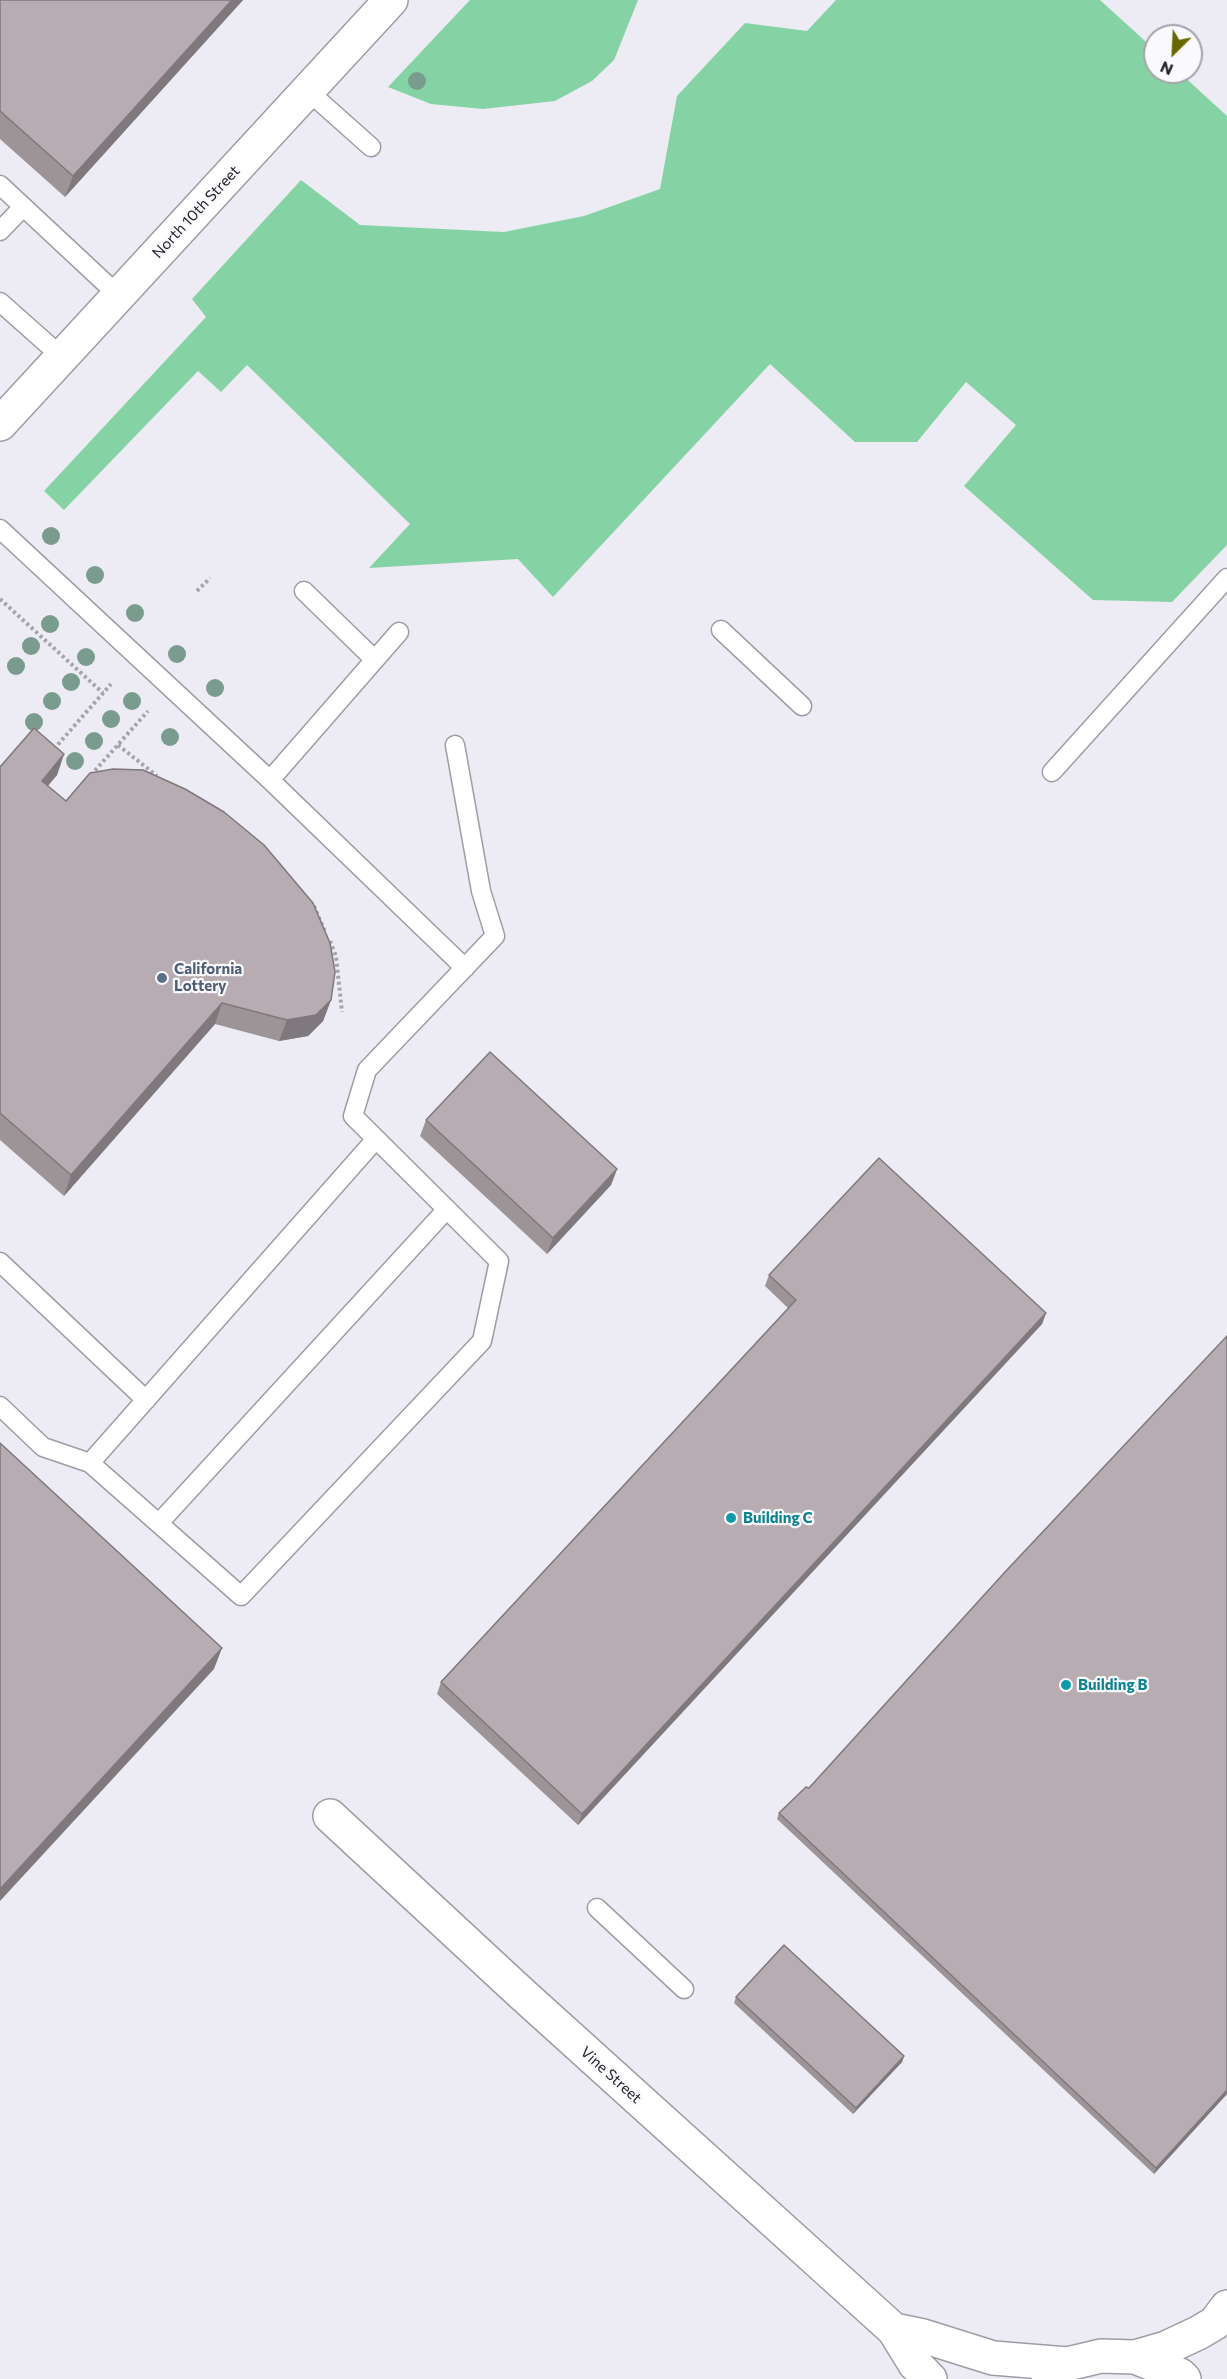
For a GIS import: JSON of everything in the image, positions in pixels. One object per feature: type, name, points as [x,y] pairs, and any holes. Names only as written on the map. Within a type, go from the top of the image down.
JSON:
[{"type":"street","name":"North 10th Street","points":[[0,424],[392,0]]},
{"type":"street","name":"Vine Street","points":[[330,1816],[530,2001],[894,2330],[915,2364],[930,2379]]},
{"type":"street","points":[[894,2330],[923,2336],[993,2358],[1053,2371],[1101,2356],[1135,2357],[1167,2348],[1215,2323],[1227,2307]]},
{"type":"street","points":[[1135,2357],[1180,2375],[1184,2379]]},
{"type":"lane","points":[[308,91],[370,147]]},
{"type":"lane","points":[[0,185],[119,296]]},
{"type":"lane","points":[[0,231],[23,207]]},
{"type":"lane","points":[[0,302],[62,357]]},
{"type":"lane","points":[[0,529],[270,780],[465,968]]},
{"type":"lane","points":[[1052,772],[1227,578]]},
{"type":"lane","points":[[304,591],[375,660]]},
{"type":"lane","points":[[721,630],[802,706]]},
{"type":"lane","points":[[270,780],[399,632]]},
{"type":"lane","points":[[0,1406],[43,1447],[90,1463],[241,1596],[482,1341],[499,1261],[353,1116],[367,1070],[495,936],[481,891],[455,745]]},
{"type":"lane","points":[[90,1463],[376,1139]]},
{"type":"lane","points":[[159,1523],[447,1209]]},
{"type":"lane","points":[[0,1262],[146,1400]]},
{"type":"lane","points":[[597,1908],[684,1989]]},
{"type":"path","points":[[197,591],[210,578]]},
{"type":"path","points":[[0,599],[104,693]]},
{"type":"path","points":[[50,753],[111,684]]},
{"type":"path","points":[[89,777],[148,711]]},
{"type":"path","points":[[118,745],[162,780]]},
{"type":"path","points":[[309,901],[316,909],[336,956],[342,1012]]},
{"type":"green space","points":[[470,0],[638,0],[614,60],[592,81],[555,101],[483,109],[431,104],[388,87]]},
{"type":"green space","points":[[836,0],[1100,0],[1143,39],[1143,84],[1192,84],[1227,116],[1227,545],[1172,602],[1093,600],[964,486],[1016,425],[966,382],[917,442],[855,442],[770,364],[553,597],[518,559],[369,568],[410,524],[247,365],[221,392],[198,371],[64,510],[44,491],[206,317],[192,299],[301,180],[360,225],[504,232],[584,216],[660,189],[677,96],[745,23],[807,31]]},
{"type":"building","points":[[0,0],[232,0],[73,176],[0,111]]},
{"type":"building","name":"California Lottery","points":[[34,728],[64,754],[42,781],[66,801],[90,773],[113,769],[143,770],[185,789],[224,812],[264,845],[313,903],[330,943],[335,972],[331,1000],[316,1015],[287,1020],[222,1003],[71,1175],[0,1113],[0,767]]},
{"type":"building","points":[[490,1052],[617,1169],[553,1238],[426,1120]]},
{"type":"building","name":"Building C","points":[[879,1158],[1046,1313],[582,1814],[441,1682],[796,1300],[769,1275]]},
{"type":"building","name":"Building B","points":[[1227,1336],[1227,2090],[1156,2168],[779,1813],[806,1787],[809,1788],[1005,1572]]},
{"type":"building","points":[[0,1443],[222,1648],[0,1889]]},
{"type":"building","points":[[784,1945],[904,2056],[856,2108],[736,1997]]},
{"type":"place","name":"California Lottery","points":[[162,978]]},
{"type":"place","name":"Building C","points":[[731,1518]]},
{"type":"place","name":"Building B","points":[[1066,1685]]}]
